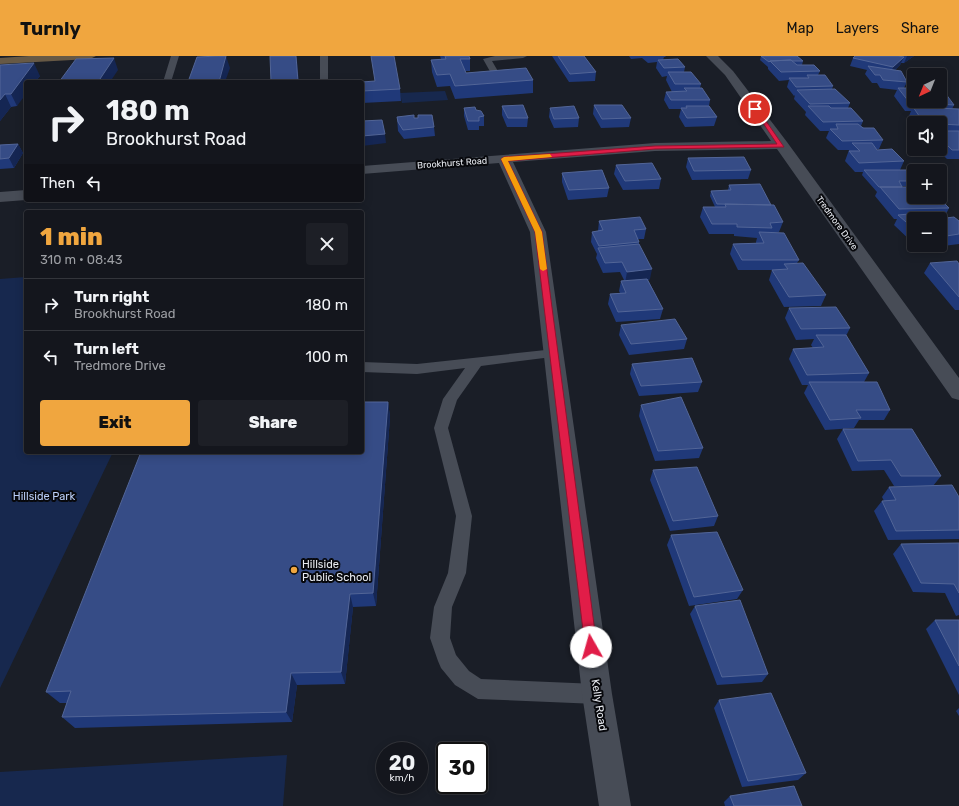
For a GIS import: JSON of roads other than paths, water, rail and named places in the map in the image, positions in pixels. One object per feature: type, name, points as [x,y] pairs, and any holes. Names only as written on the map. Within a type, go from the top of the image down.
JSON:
[{"type":"street","points":[[0,61],[90,56]]},
{"type":"street","name":"Tredmore Drive","points":[[712,56],[729,73],[782,146],[950,368],[959,393]]},
{"type":"street","name":"Brookhurst Road","points":[[364,170],[655,147],[782,146]]},
{"type":"street","name":"Kelly Road","points":[[504,159],[538,232],[555,353],[597,694],[615,806]]},
{"type":"street","points":[[0,197],[24,195]]},
{"type":"lane","points":[[168,80],[175,56]]},
{"type":"lane","points":[[324,56],[324,80]]},
{"type":"lane","points":[[494,73],[487,60],[522,56]]},
{"type":"lane","points":[[364,367],[417,369],[555,353]]},
{"type":"lane","points":[[478,361],[450,399],[441,428],[464,516],[457,573],[443,607],[440,638],[448,661],[462,678],[478,689],[597,694]]},
{"type":"place","name":"Hillside Public School","points":[[294,570]]},
{"type":"park label","name":"Hillside Park","points":[[44,496]]}]
